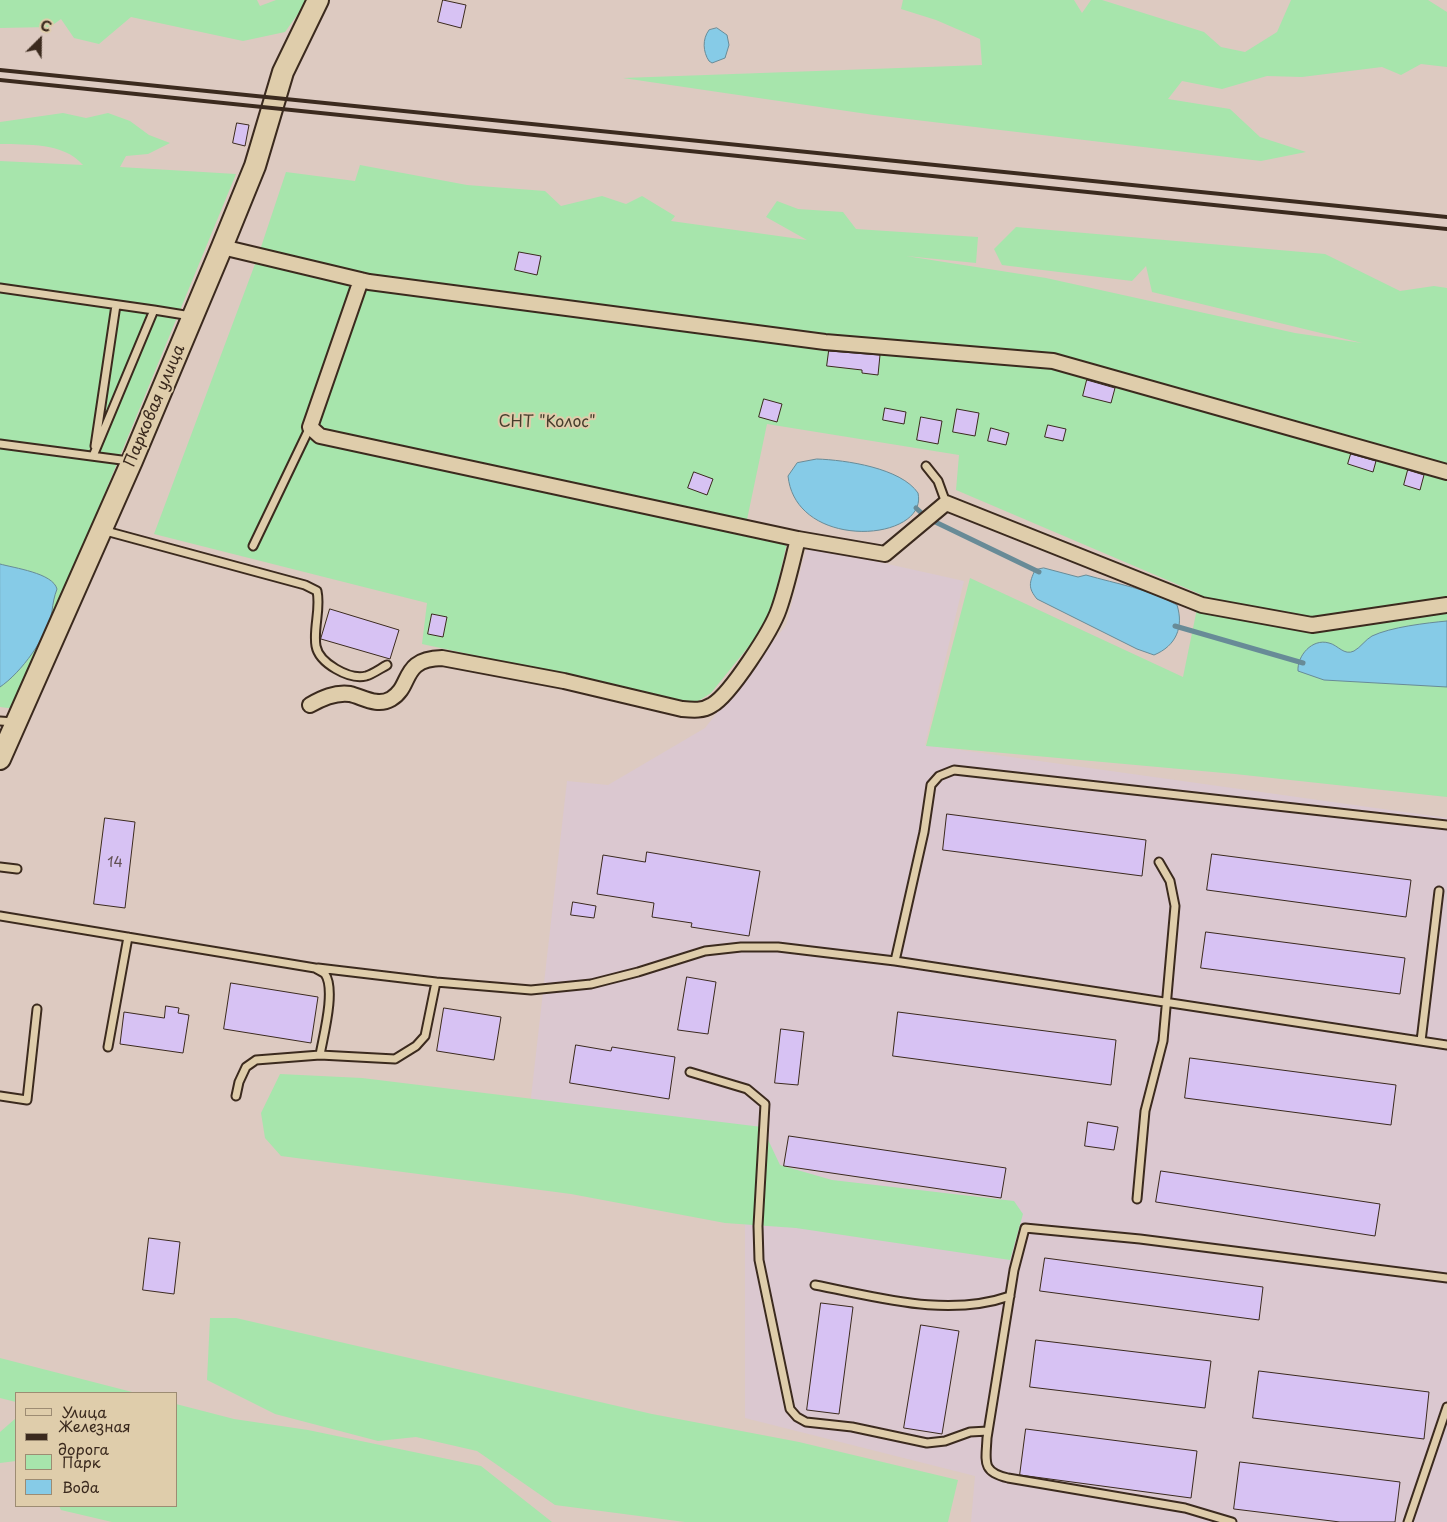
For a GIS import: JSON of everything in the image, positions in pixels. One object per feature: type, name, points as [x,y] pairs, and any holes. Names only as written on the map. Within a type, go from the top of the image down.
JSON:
[{"type":"street","name":"Парковая улица","points":[[0,760],[8,722],[102,530],[132,461],[255,166],[278,87],[294,47],[318,0]]},
{"type":"street","points":[[222,247],[361,280],[825,342],[1053,361],[1447,472]]},
{"type":"street","points":[[361,280],[310,427],[320,436],[798,539],[885,554],[946,503],[1202,605],[1312,625],[1447,605]]},
{"type":"street","points":[[310,705],[323,697],[337,694],[349,694],[374,702],[384,702],[397,694],[413,669],[420,663],[429,658],[442,658],[564,681],[682,709],[698,710],[710,706],[718,701],[732,683],[774,622],[784,595],[798,539]]},
{"type":"lane","points":[[0,288],[193,316]]},
{"type":"lane","points":[[93,456],[116,305]]},
{"type":"lane","points":[[93,456],[154,310]]},
{"type":"lane","points":[[253,546],[310,427]]},
{"type":"lane","points":[[0,444],[132,461]]},
{"type":"lane","points":[[926,466],[938,481],[946,503]]},
{"type":"lane","points":[[102,530],[305,585],[317,591],[319,602],[316,645],[321,658],[337,669],[365,676],[387,665]]},
{"type":"lane","points":[[895,962],[924,832],[930,785],[939,776],[954,770],[1447,826]]},
{"type":"lane","points":[[1138,1199],[1145,1111],[1163,1041],[1175,906],[1170,881],[1159,862]]},
{"type":"lane","points":[[0,867],[17,868]]},
{"type":"lane","points":[[1421,1042],[1439,891]]},
{"type":"lane","points":[[0,916],[315,968],[436,982],[530,990],[591,984],[638,972],[705,951],[741,947],[778,947],[895,962],[1167,1002],[1447,1046]]},
{"type":"lane","points":[[108,1047],[128,937]]},
{"type":"lane","points":[[315,968],[324,974],[329,985],[329,999],[320,1055]]},
{"type":"lane","points":[[236,1096],[239,1082],[246,1067],[256,1060],[320,1055],[395,1059],[416,1046],[424,1036],[436,982]]},
{"type":"lane","points":[[0,1096],[27,1100],[37,1009]]},
{"type":"lane","points":[[690,1072],[747,1090],[765,1104],[758,1226],[759,1260],[790,1409],[796,1417],[806,1422],[852,1427],[927,1443],[945,1441],[970,1432],[988,1431]]},
{"type":"lane","points":[[1232,1522],[1185,1508],[997,1475],[989,1470],[986,1464],[988,1431],[1010,1296],[1025,1228],[1140,1239],[1447,1278]]},
{"type":"lane","points":[[815,1285],[905,1302],[944,1306],[974,1306],[1010,1296]]},
{"type":"lane","points":[[1408,1522],[1447,1408]]},
{"type":"shaded area","points":[[807,546],[964,581],[925,745],[1447,818],[1447,1522],[971,1522],[975,1476],[745,1418],[745,1226],[740,1125],[530,1106],[567,781],[608,785],[705,728],[786,625]]},
{"type":"green space","points":[[0,0],[257,0],[260,6],[276,0],[308,0],[285,32],[243,41],[131,17],[99,44],[74,38],[61,19],[50,27],[0,28]]},
{"type":"green space","points":[[903,0],[1074,0],[1082,13],[1091,0],[1102,0],[1204,32],[1221,47],[1245,52],[1277,32],[1291,0],[1428,0],[1447,12],[1447,67],[1421,64],[1401,75],[1382,67],[1302,77],[1267,76],[1222,89],[1182,81],[1168,99],[1230,109],[1260,137],[1306,152],[1261,161],[874,115],[623,78],[982,65],[980,39],[936,20],[901,9]]},
{"type":"green space","points":[[63,113],[86,118],[108,113],[130,121],[149,135],[170,143],[148,154],[126,156],[120,167],[236,174],[16,709],[0,707],[0,161],[83,165],[66,152],[44,146],[0,144],[0,122]]},
{"type":"green space","name":"СНТ \"Колос\"","points":[[360,165],[467,185],[545,191],[561,206],[602,196],[626,204],[642,196],[675,216],[671,221],[807,240],[766,217],[777,201],[798,209],[843,212],[856,229],[978,237],[976,263],[906,256],[1046,278],[1295,333],[1362,343],[1152,292],[1146,266],[1132,281],[1002,265],[994,249],[1016,227],[1325,254],[1400,291],[1434,286],[1447,288],[1447,797],[1235,774],[926,746],[970,578],[1183,677],[1200,594],[956,490],[959,455],[767,424],[744,534],[787,543],[773,603],[766,625],[711,693],[695,703],[422,644],[427,603],[154,534],[258,256],[286,172],[355,181]]},
{"type":"green space","points":[[280,1074],[362,1078],[762,1127],[780,1165],[832,1180],[1014,1201],[1023,1214],[1010,1260],[796,1228],[725,1223],[571,1194],[281,1156],[265,1138],[261,1113]]},
{"type":"green space","points":[[210,1318],[236,1318],[652,1414],[799,1442],[958,1480],[948,1522],[685,1522],[555,1505],[477,1451],[416,1437],[378,1441],[275,1414],[207,1380]]},
{"type":"green space","points":[[0,1358],[132,1392],[15,1392],[15,1402],[0,1398]]},
{"type":"green space","points":[[178,1405],[234,1419],[308,1430],[481,1466],[552,1522],[112,1522],[61,1510],[60,1507],[178,1507]]},
{"type":"green space","points":[[15,1419],[15,1461],[0,1463],[0,1432]]},
{"type":"water","points":[[717,28],[727,35],[729,45],[725,58],[712,63],[705,54],[704,41],[709,30]]},
{"type":"water","points":[[817,459],[843,461],[872,467],[899,477],[910,484],[918,493],[916,509],[903,522],[884,529],[860,531],[836,528],[813,518],[796,501],[788,476],[797,463]]},
{"type":"water","points":[[0,564],[41,575],[54,583],[57,589],[49,621],[39,642],[25,663],[0,687]]},
{"type":"water","points":[[1044,568],[1078,577],[1086,575],[1144,591],[1177,605],[1179,628],[1173,641],[1162,651],[1154,655],[1137,649],[1037,599],[1032,592],[1031,582],[1035,570]]},
{"type":"water","points":[[1447,621],[1447,687],[1324,680],[1298,671],[1298,665],[1303,654],[1317,643],[1329,643],[1350,652],[1354,651],[1372,636],[1389,630]]},
{"type":"building","points":[[443,0],[466,5],[461,28],[438,22]]},
{"type":"building","points":[[237,123],[249,125],[245,146],[233,143]]},
{"type":"building","points":[[519,252],[541,256],[537,275],[515,270]]},
{"type":"building","points":[[829,351],[880,355],[878,375],[862,373],[862,370],[827,366]]},
{"type":"building","points":[[1087,380],[1115,388],[1111,403],[1083,396]]},
{"type":"building","points":[[764,399],[782,404],[777,422],[759,417]]},
{"type":"building","points":[[885,408],[906,412],[904,424],[883,420]]},
{"type":"building","points":[[957,409],[979,413],[975,436],[953,432]]},
{"type":"building","points":[[921,417],[942,421],[938,444],[917,440]]},
{"type":"building","points":[[1048,425],[1066,429],[1063,441],[1045,437]]},
{"type":"building","points":[[991,428],[1009,433],[1006,445],[988,441]]},
{"type":"building","points":[[1351,454],[1376,461],[1373,472],[1348,464]]},
{"type":"building","points":[[1408,470],[1424,475],[1420,490],[1404,485]]},
{"type":"building","points":[[694,472],[713,479],[707,495],[688,488]]},
{"type":"building","points":[[330,609],[399,630],[390,659],[321,639]]},
{"type":"building","points":[[432,614],[447,617],[443,637],[428,634]]},
{"type":"building","points":[[947,814],[1146,840],[1142,876],[943,850]]},
{"type":"building","points":[[105,818],[135,822],[125,908],[94,904]]},
{"type":"building","points":[[647,852],[760,871],[749,936],[691,927],[692,923],[652,917],[654,903],[597,894],[603,855],[645,862]]},
{"type":"building","points":[[1212,854],[1411,880],[1406,917],[1207,890]]},
{"type":"building","points":[[573,902],[596,906],[594,918],[571,915]]},
{"type":"building","points":[[1206,932],[1405,958],[1400,994],[1201,968]]},
{"type":"building","points":[[687,977],[716,982],[708,1034],[678,1030]]},
{"type":"building","points":[[231,983],[318,997],[311,1043],[224,1029]]},
{"type":"building","points":[[166,1006],[179,1008],[178,1013],[189,1015],[183,1053],[120,1044],[124,1012],[164,1018]]},
{"type":"building","points":[[444,1008],[501,1017],[494,1060],[437,1051]]},
{"type":"building","points":[[898,1012],[1116,1040],[1111,1085],[893,1056]]},
{"type":"building","points":[[781,1029],[804,1032],[798,1085],[775,1083]]},
{"type":"building","points":[[576,1045],[611,1051],[612,1047],[675,1057],[669,1099],[570,1083]]},
{"type":"building","points":[[1190,1058],[1396,1085],[1391,1125],[1185,1098]]},
{"type":"building","points":[[1088,1122],[1118,1127],[1114,1150],[1085,1146]]},
{"type":"building","points":[[789,1136],[1006,1168],[1001,1198],[784,1166]]},
{"type":"building","points":[[1161,1171],[1380,1204],[1375,1236],[1156,1202]]},
{"type":"building","points":[[149,1238],[180,1242],[174,1294],[143,1290]]},
{"type":"building","points":[[1045,1258],[1263,1287],[1259,1320],[1040,1291]]},
{"type":"building","points":[[821,1303],[853,1307],[839,1414],[807,1410]]},
{"type":"building","points":[[921,1325],[959,1331],[942,1434],[904,1428]]},
{"type":"building","points":[[1036,1340],[1211,1361],[1205,1408],[1030,1387]]},
{"type":"building","points":[[1259,1371],[1429,1392],[1424,1439],[1253,1418]]},
{"type":"building","points":[[1026,1429],[1197,1451],[1191,1498],[1020,1475]]},
{"type":"building","points":[[1240,1462],[1400,1482],[1395,1522],[1340,1522],[1234,1509]]},
{"type":"waterway","points":[[916,508],[927,518],[1039,572]]},
{"type":"waterway","points":[[1175,626],[1303,663]]},
{"type":"railway","points":[[0,70],[1447,217]]},
{"type":"railway","points":[[0,80],[1447,229]]}]
